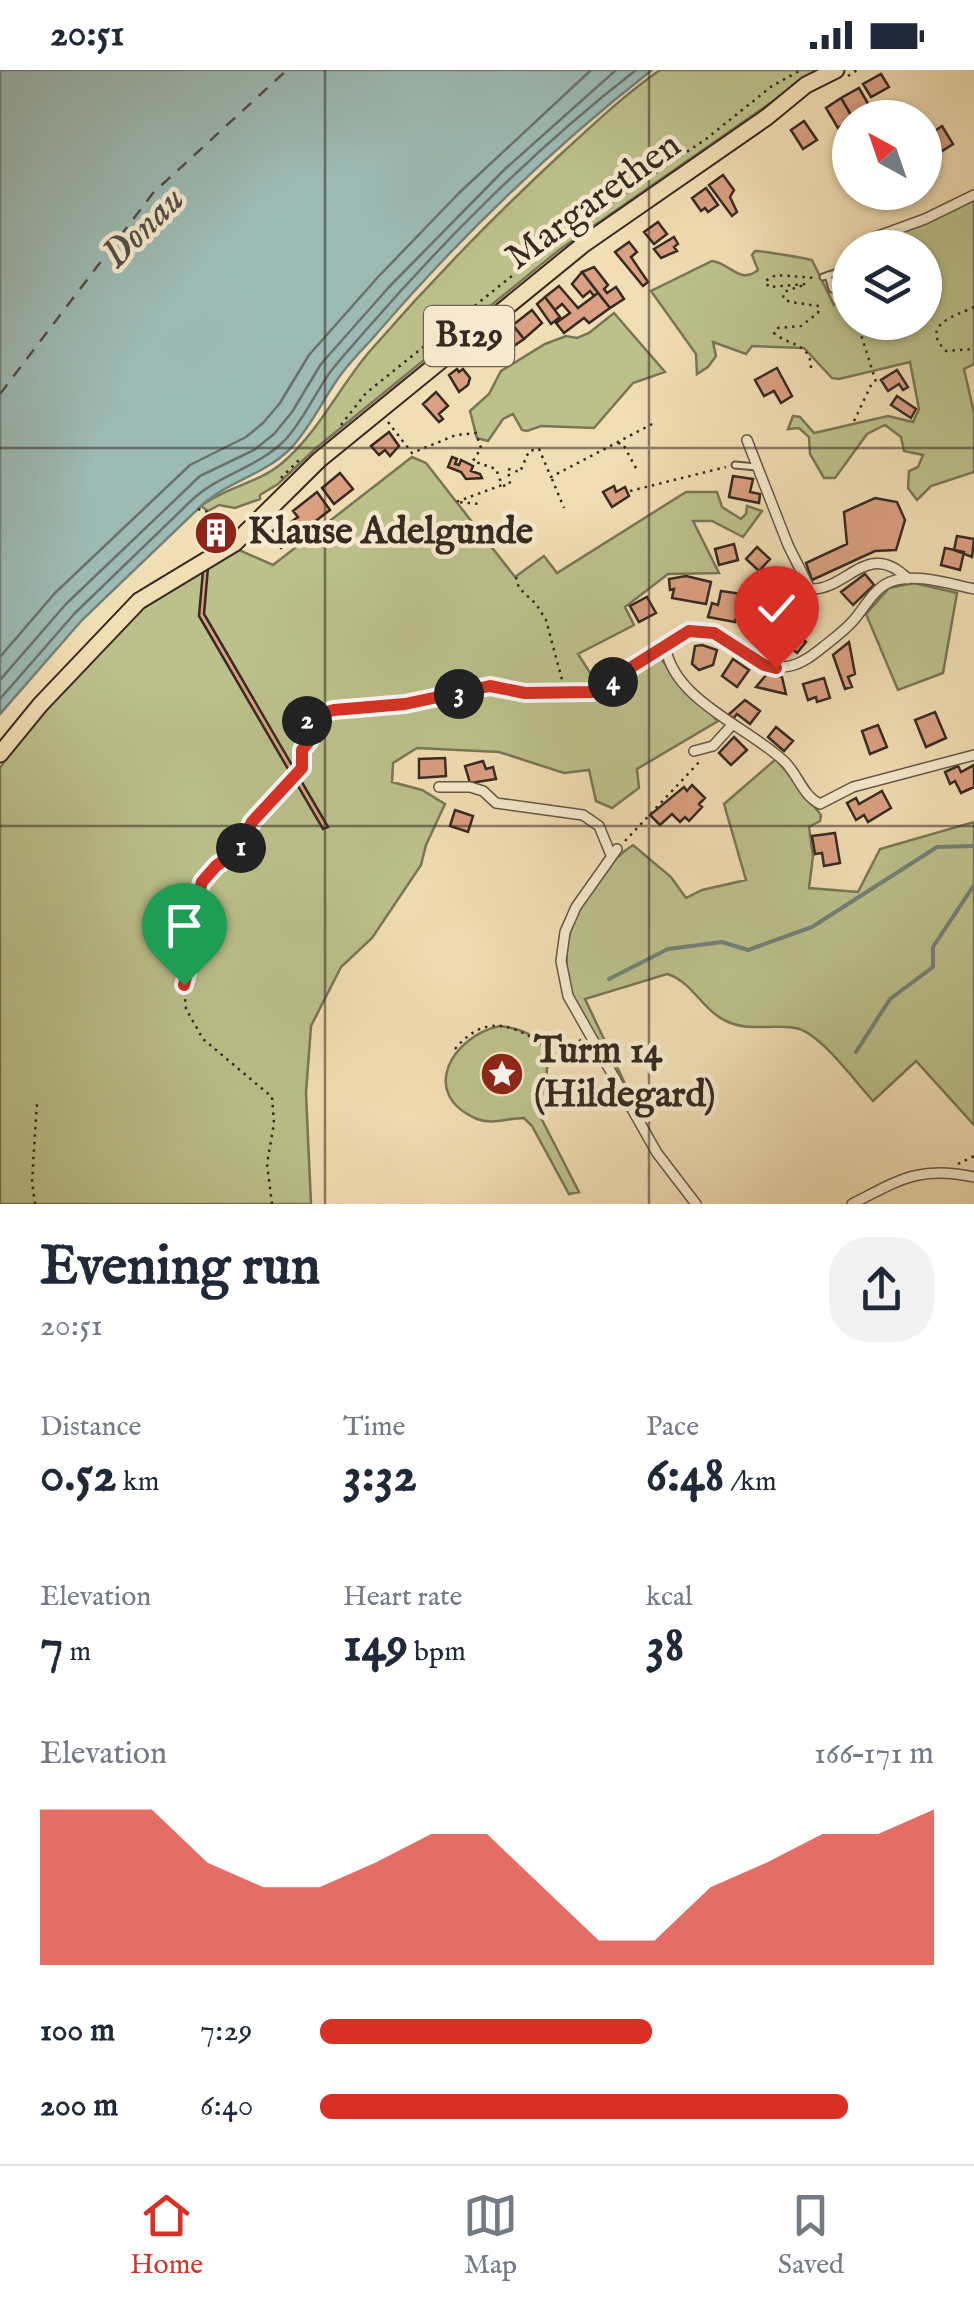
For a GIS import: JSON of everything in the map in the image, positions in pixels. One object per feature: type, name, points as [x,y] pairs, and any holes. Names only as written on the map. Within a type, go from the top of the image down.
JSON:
[{"type":"main road","name":"Margarethen","points":[[0,754],[118,619],[147,594],[234,543],[319,460],[551,270],[839,70]]},
{"type":"street","points":[[895,230],[974,196]]},
{"type":"street","points":[[747,440],[796,564],[810,589],[817,590],[866,565],[878,563],[908,578],[974,590]]},
{"type":"street","points":[[600,690],[683,634],[700,630],[725,639],[764,665],[789,666],[813,655],[840,634],[880,588],[908,578]]},
{"type":"street","points":[[666,648],[682,681],[785,762],[809,796],[820,804],[853,787],[974,755]]},
{"type":"street","points":[[694,751],[709,748],[724,737],[732,724]]},
{"type":"street","points":[[439,787],[470,788],[483,791],[496,803],[583,815],[599,826],[614,852],[576,907],[565,932],[561,961],[568,996],[657,1153],[696,1204]]},
{"type":"street","points":[[852,1204],[908,1177],[933,1171],[974,1177]]},
{"type":"lane","points":[[832,272],[826,276],[832,290]]},
{"type":"lane","points":[[736,465],[756,467]]},
{"type":"path","points":[[330,434],[366,393],[563,235],[706,140],[772,86],[801,70]]},
{"type":"path","points":[[811,368],[811,358],[804,349],[774,333],[778,328],[803,325],[820,308],[783,298],[784,292],[806,284],[775,289],[765,281],[776,275],[826,276]]},
{"type":"path","points":[[974,307],[945,320],[937,337],[946,351],[974,348]]},
{"type":"path","points":[[854,420],[875,381],[862,340]]},
{"type":"path","points":[[384,416],[412,453],[456,435],[476,433],[481,448],[473,461],[496,470],[502,485]]},
{"type":"path","points":[[551,478],[656,422]]},
{"type":"path","points":[[617,443],[623,444],[638,472]]},
{"type":"path","points":[[482,504],[456,502],[510,484],[508,470],[518,474],[529,451],[539,449],[564,508]]},
{"type":"path","points":[[282,478],[306,454]]},
{"type":"path","points":[[630,491],[736,465]]},
{"type":"path","points":[[516,577],[518,588],[536,604],[546,620],[566,693]]},
{"type":"path","points":[[272,1204],[268,1164],[274,1123],[272,1098],[203,1039],[186,1009],[184,985],[196,938],[192,916],[202,882],[240,849],[252,822],[302,768],[302,750],[310,740],[310,734],[304,734],[308,717],[334,710],[405,704],[490,686],[525,693],[600,690]]},
{"type":"path","points":[[614,852],[709,748]]},
{"type":"path","points":[[455,1049],[470,1035],[493,1026],[525,1031],[556,1054],[589,1035]]},
{"type":"path","points":[[35,1204],[32,1182],[37,1102]]},
{"type":"path","points":[[948,1172],[974,1156]]},
{"type":"green space","points":[[660,70],[818,70],[559,250],[315,449],[260,499],[235,508],[219,505],[208,511],[201,506],[281,464],[318,424],[370,351],[463,250],[585,132]]},
{"type":"green space","points":[[974,200],[974,364],[964,369],[974,413],[974,472],[931,486],[917,500],[908,488],[909,471],[918,467],[923,455],[904,451],[901,437],[885,425],[867,434],[835,478],[824,478],[810,454],[809,437],[799,428],[788,429],[793,416],[800,417],[814,433],[888,416],[913,422],[919,409],[910,362],[839,379],[832,378],[804,348],[752,346],[746,354],[713,342],[716,356],[697,374],[696,354],[651,291],[712,261],[740,274],[752,274],[758,270],[752,255],[759,251],[812,260],[832,301],[832,340],[942,340],[942,230],[903,230]]},
{"type":"green space","points":[[614,313],[665,372],[633,383],[594,428],[541,426],[527,431],[522,430],[513,414],[503,419],[488,441],[477,438],[470,411],[489,394],[501,371],[545,344],[589,333]]},
{"type":"green space","points":[[412,457],[426,463],[515,577],[544,556],[557,573],[686,492],[717,492],[722,507],[741,519],[747,506],[762,511],[743,537],[712,521],[693,521],[719,573],[668,574],[625,607],[634,625],[578,654],[603,693],[660,657],[677,681],[718,721],[637,769],[639,788],[612,808],[596,801],[589,770],[564,773],[499,752],[417,748],[393,763],[392,782],[422,790],[445,804],[421,865],[372,938],[341,967],[311,1026],[306,1093],[311,1204],[0,1204],[0,768],[24,732],[130,619],[166,590],[239,550],[273,565]]},
{"type":"green space","points":[[914,583],[957,593],[943,673],[898,690],[866,614],[889,588]]},
{"type":"green space","points":[[776,759],[821,815],[820,821],[809,827],[813,856],[809,888],[858,892],[880,849],[974,822],[974,1125],[916,1061],[873,1101],[826,1048],[805,1031],[726,1021],[667,974],[585,999],[636,1107],[589,1031],[568,979],[567,952],[572,925],[587,896],[613,862],[633,845],[671,877],[686,898],[702,890],[746,880],[724,804]]},
{"type":"green space","points":[[500,1026],[532,1036],[546,1054],[546,1080],[537,1110],[579,1192],[569,1194],[524,1118],[483,1121],[459,1108],[449,1095],[448,1067],[456,1053],[468,1041]]},
{"type":"water","name":"Donau","points":[[0,70],[652,70],[541,164],[437,267],[345,369],[290,449],[201,506],[82,620],[0,714]]},
{"type":"building","points":[[881,74],[889,87],[871,97],[863,84]]},
{"type":"building","points":[[859,88],[866,100],[842,100]]},
{"type":"building","points":[[804,121],[817,140],[803,149],[791,130]]},
{"type":"building","points":[[942,126],[953,144],[942,151]]},
{"type":"building","points":[[723,175],[734,190],[730,197],[737,212],[732,216],[709,185]]},
{"type":"building","points":[[706,188],[718,205],[708,212],[705,208],[701,211],[692,198]]},
{"type":"building","points":[[658,222],[667,234],[654,244],[644,232]]},
{"type":"building","points":[[674,237],[677,251],[661,258],[654,249]]},
{"type":"building","points":[[629,242],[637,252],[631,257],[648,282],[643,286],[615,252]]},
{"type":"building","points":[[594,267],[608,285],[604,289],[607,293],[616,287],[624,299],[610,308],[582,272]]},
{"type":"building","points":[[582,272],[598,293],[594,296],[590,291],[583,297],[572,284]]},
{"type":"building","points":[[559,286],[578,308],[598,293],[610,308],[589,323],[584,318],[564,333],[556,323],[570,313],[562,304],[555,310],[545,297]]},
{"type":"building","points":[[545,297],[560,317],[551,324],[537,304]]},
{"type":"building","points":[[532,310],[542,323],[524,339],[513,325]]},
{"type":"building","points":[[507,318],[524,339],[511,348],[495,328]]},
{"type":"building","points":[[777,368],[792,396],[781,403],[774,391],[764,396],[755,380]]},
{"type":"building","points":[[463,369],[470,378],[459,392],[449,375]]},
{"type":"building","points":[[897,370],[908,387],[903,390],[899,384],[888,391],[881,380]]},
{"type":"building","points":[[436,392],[448,406],[439,414],[443,419],[439,422],[423,404]]},
{"type":"building","points":[[897,396],[916,409],[911,418],[891,405]]},
{"type":"building","points":[[389,432],[399,446],[390,456],[385,450],[379,455],[371,446]]},
{"type":"building","points":[[452,457],[457,459],[455,464],[459,465],[461,460],[473,466],[471,471],[482,478],[466,479],[461,472],[448,467]]},
{"type":"building","points":[[340,473],[353,489],[334,504],[322,488]]},
{"type":"building","points":[[733,476],[753,479],[750,492],[760,494],[759,503],[729,497]]},
{"type":"building","points":[[614,486],[616,492],[625,487],[629,496],[612,507],[603,492]]},
{"type":"building","points":[[317,492],[330,510],[300,533],[291,522],[298,517],[293,511]]},
{"type":"building","points":[[875,498],[897,502],[905,520],[896,550],[875,551],[812,580],[806,563],[847,544],[844,512]]},
{"type":"building","name":"Klause Adelgunde","points":[[209,519],[226,525],[225,543],[211,542],[210,552],[205,555]]},
{"type":"building","points":[[285,525],[292,538],[281,548],[269,534]]},
{"type":"building","points":[[957,536],[974,539],[972,557],[954,550]]},
{"type":"building","points":[[734,544],[738,560],[719,565],[715,549]]},
{"type":"building","points":[[757,547],[770,559],[759,571],[746,559]]},
{"type":"building","points":[[945,548],[964,552],[960,570],[941,565]]},
{"type":"building","points":[[208,568],[204,614],[328,827],[323,829],[199,616],[203,571]]},
{"type":"building","points":[[865,574],[874,585],[853,605],[841,592]]},
{"type":"building","points":[[686,576],[711,582],[706,604],[672,598],[674,589],[670,590],[669,579]]},
{"type":"building","points":[[776,578],[780,596],[766,599],[761,582]]},
{"type":"building","points":[[721,591],[742,594],[735,622],[708,617],[712,603],[718,605]]},
{"type":"building","points":[[647,597],[656,613],[639,622],[630,606]]},
{"type":"building","points":[[787,625],[806,642],[797,653],[787,644],[783,648],[774,641]]},
{"type":"building","points":[[849,642],[855,674],[848,677],[852,687],[845,689],[833,655]]},
{"type":"building","points":[[695,646],[717,650],[713,665],[699,670],[692,664]]},
{"type":"building","points":[[733,659],[749,670],[737,687],[722,676]]},
{"type":"building","points":[[767,674],[782,677],[786,694],[756,687]]},
{"type":"building","points":[[824,678],[830,698],[808,700],[803,684]]},
{"type":"building","points":[[745,700],[760,711],[750,724],[737,714],[732,720],[727,716]]},
{"type":"building","points":[[935,712],[946,738],[926,747],[915,720]]},
{"type":"building","points":[[878,725],[887,747],[870,754],[862,731]]},
{"type":"building","points":[[776,727],[793,741],[784,751],[768,737]]},
{"type":"building","points":[[734,737],[747,750],[731,765],[719,753]]},
{"type":"building","points":[[445,758],[446,776],[419,778],[419,759]]},
{"type":"building","points":[[483,761],[486,769],[493,767],[496,779],[470,783],[465,766]]},
{"type":"building","points":[[974,765],[974,787],[961,793],[955,781],[950,784],[945,772],[958,766],[961,772]]},
{"type":"building","points":[[692,785],[705,798],[689,821],[685,817],[680,822],[672,814],[660,825],[650,815],[684,787],[687,791]]},
{"type":"building","points":[[882,791],[891,808],[868,822],[864,815],[856,820],[847,803],[856,798],[859,804]]},
{"type":"building","points":[[455,810],[473,816],[468,832],[450,826]]},
{"type":"building","points":[[835,833],[840,863],[824,866],[822,853],[815,854],[812,836]]},
{"type":"waterway","points":[[609,979],[668,949],[722,942],[748,950],[812,927],[937,847],[974,846]]},
{"type":"waterway","points":[[856,1052],[890,999],[933,967],[933,947],[974,885]]},
{"type":"ferry route","points":[[0,394],[153,193],[287,70]]},
{"type":"place","name":"Klause Adelgunde","points":[[216,533]]},
{"type":"place","name":"Turm 14 (Hildegard)","points":[[502,1074]]},
{"type":"route","points":[[184,985],[196,938],[192,916],[202,882],[240,849],[252,822],[302,768],[302,750],[310,740],[310,734],[304,734],[308,717],[334,710],[405,704],[490,686],[525,693],[592,692],[689,631],[714,633],[751,658],[776,668]]}]
